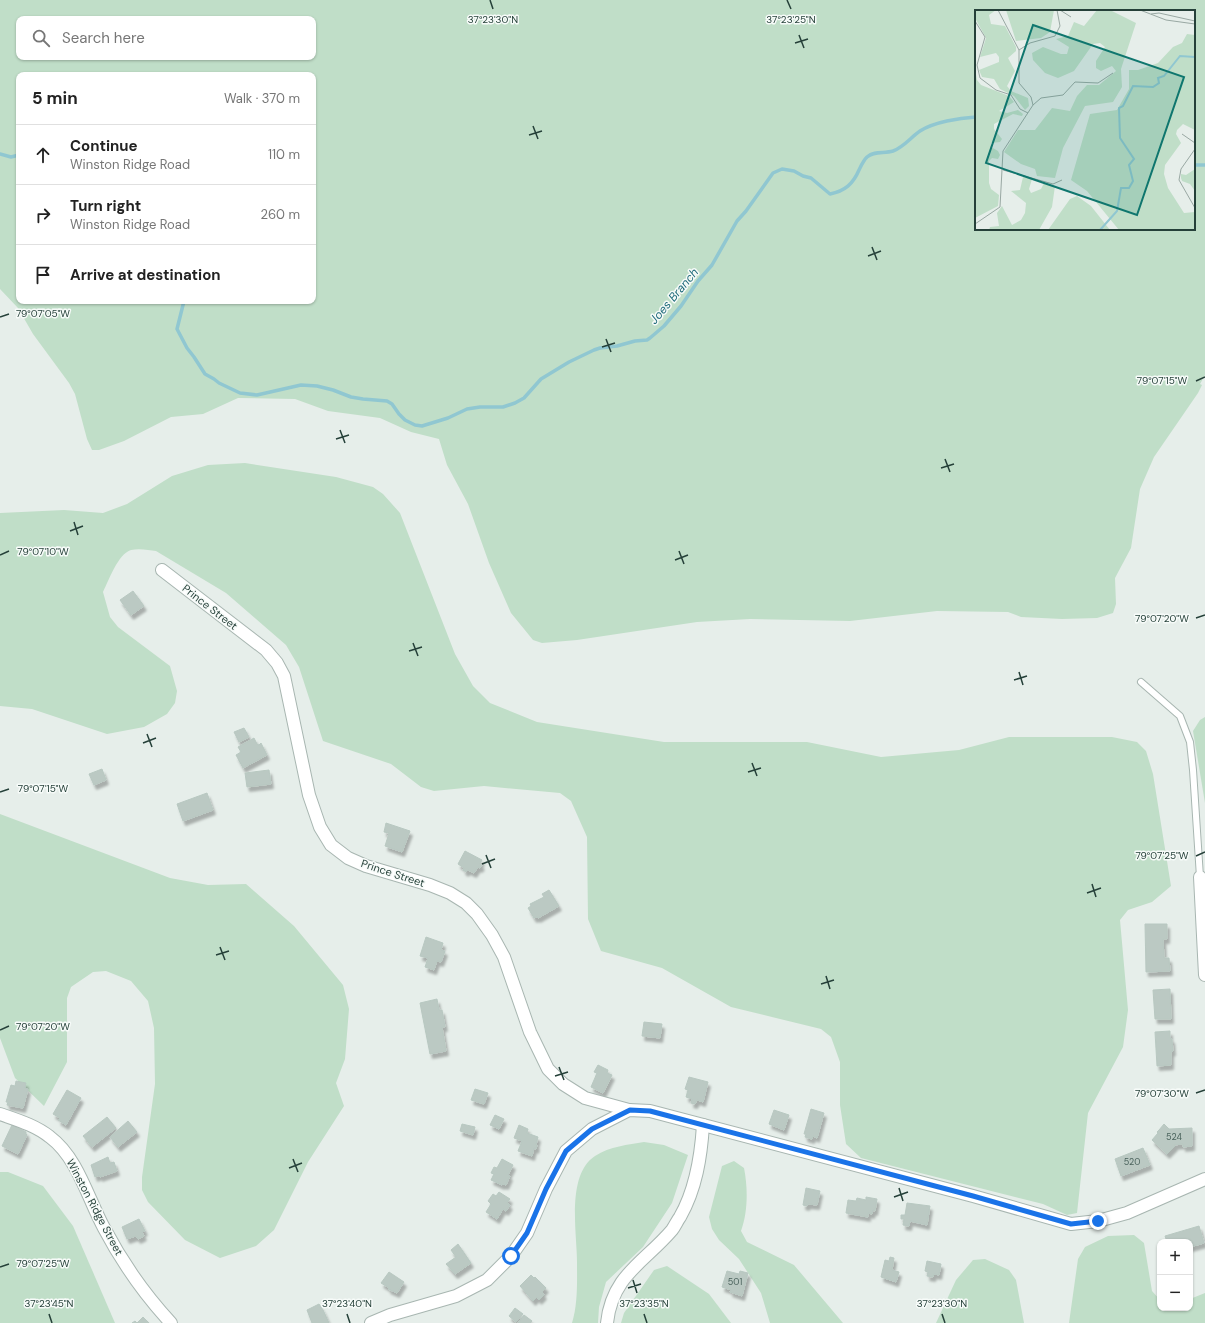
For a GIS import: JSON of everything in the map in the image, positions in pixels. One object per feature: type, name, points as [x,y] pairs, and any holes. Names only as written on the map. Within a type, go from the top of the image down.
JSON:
[{"type":"street","name":"Prince Street","points":[[162,570],[260,646],[277,663],[284,676],[309,795],[320,827],[331,846],[348,858],[366,866],[430,885],[450,893],[466,903],[477,914],[492,935],[504,957],[530,1032],[548,1069],[563,1084],[585,1098],[630,1110],[650,1111],[973,1196],[1071,1224],[1098,1221],[1127,1213],[1205,1179]]},
{"type":"street","points":[[1200,877],[1205,975]]},
{"type":"street","points":[[371,1323],[390,1315],[456,1296],[487,1280],[511,1256],[527,1233],[546,1189],[566,1151],[592,1129],[630,1110]]},
{"type":"street","name":"Winston Ridge Street","points":[[0,1114],[28,1124],[50,1137],[67,1154],[87,1191],[104,1228],[127,1266],[151,1302],[171,1323]]},
{"type":"street","points":[[607,1323],[608,1312],[615,1293],[624,1278],[673,1229],[688,1202],[700,1158],[703,1125]]},
{"type":"lane","points":[[1140,682],[1180,716],[1190,742],[1200,877]]},
{"type":"green space","points":[[0,0],[1205,0],[1205,375],[1200,384],[1202,385],[1198,393],[1154,457],[1140,489],[1131,548],[1115,578],[1116,604],[1113,613],[1097,618],[1062,619],[1021,617],[1008,612],[937,611],[850,621],[750,619],[697,622],[577,640],[542,643],[533,640],[511,613],[489,563],[468,504],[447,465],[439,439],[411,432],[380,418],[328,411],[295,399],[238,398],[203,414],[171,417],[124,441],[99,450],[92,450],[87,439],[75,394],[69,383],[33,334],[18,308],[0,289]]},
{"type":"green space","points":[[245,463],[336,477],[373,487],[383,494],[400,513],[455,654],[473,686],[490,703],[537,722],[664,742],[807,742],[881,757],[959,750],[1009,737],[1112,737],[1137,742],[1146,751],[1153,774],[1171,886],[1152,902],[1128,910],[1120,920],[1128,1010],[1123,1047],[1088,1113],[1077,1213],[1067,1215],[1043,1204],[861,1158],[846,1144],[840,1105],[840,1062],[831,1037],[821,1029],[731,1007],[662,968],[601,951],[588,919],[587,837],[571,801],[560,793],[484,786],[434,791],[421,787],[391,764],[323,741],[299,667],[286,645],[226,593],[156,551],[137,549],[126,552],[114,568],[103,592],[110,617],[118,627],[170,666],[177,691],[175,703],[167,714],[144,727],[107,734],[32,709],[0,706],[0,513],[64,510],[103,513],[127,504],[172,476],[208,465]]},
{"type":"green space","points":[[1205,717],[1205,803],[1193,731],[1200,720]]},
{"type":"green space","points":[[0,814],[170,878],[208,885],[246,884],[294,926],[343,985],[349,1009],[345,1059],[336,1083],[344,1106],[308,1162],[274,1230],[256,1246],[220,1258],[185,1240],[148,1202],[142,1190],[142,1177],[155,1084],[154,1028],[148,1001],[131,981],[106,971],[93,972],[71,987],[67,998],[67,1062],[44,1106],[15,1078],[0,1038]]},
{"type":"green space","points":[[644,1142],[664,1145],[688,1155],[672,1203],[643,1247],[606,1282],[599,1307],[598,1323],[572,1323],[577,1285],[575,1205],[580,1176],[586,1165],[595,1156],[619,1146]]},
{"type":"green space","points":[[734,1161],[744,1168],[747,1192],[745,1216],[741,1231],[747,1242],[794,1265],[843,1323],[770,1323],[761,1293],[739,1259],[719,1240],[712,1229],[709,1217],[722,1166]]},
{"type":"green space","points":[[0,1172],[8,1172],[43,1186],[73,1226],[115,1323],[0,1323]]},
{"type":"green space","points":[[1134,1235],[1144,1243],[1152,1291],[1157,1297],[1157,1311],[1193,1311],[1193,1298],[1205,1293],[1205,1323],[1069,1323],[1078,1259],[1085,1247],[1108,1236]]},
{"type":"green space","points":[[985,1259],[1009,1270],[1016,1280],[1024,1323],[936,1323],[956,1280],[973,1260]]},
{"type":"green space","points":[[667,1266],[709,1294],[731,1323],[621,1323],[624,1313],[654,1270]]},
{"type":"building","points":[[133,591],[144,606],[131,615],[120,600]]},
{"type":"building","points":[[244,728],[249,737],[239,742],[234,732]]},
{"type":"building","points":[[254,738],[257,744],[259,745],[261,743],[267,755],[243,768],[236,755],[241,752],[238,747]]},
{"type":"building","points":[[102,769],[106,780],[94,785],[89,774]]},
{"type":"building","points":[[269,770],[271,784],[247,787],[245,773]]},
{"type":"building","points":[[207,793],[213,810],[183,821],[177,804]]},
{"type":"building","points":[[386,823],[410,831],[402,852],[385,846],[389,833],[384,832]]},
{"type":"building","points":[[465,851],[482,860],[480,864],[482,865],[480,868],[478,867],[474,873],[468,870],[466,872],[463,870],[464,868],[458,864]]},
{"type":"building","points":[[549,890],[559,906],[538,918],[534,918],[528,908],[531,906],[530,904],[544,897],[542,894]]},
{"type":"building","points":[[1145,924],[1167,924],[1167,939],[1163,939],[1164,958],[1169,958],[1170,971],[1146,972]]},
{"type":"building","points":[[426,937],[443,943],[441,950],[445,951],[441,962],[437,961],[434,970],[425,967],[428,958],[420,956]]},
{"type":"building","points":[[1170,989],[1171,1019],[1155,1019],[1153,990]]},
{"type":"building","points":[[437,999],[439,1010],[442,1010],[445,1027],[442,1027],[446,1051],[430,1054],[420,1003]]},
{"type":"building","points":[[644,1022],[662,1024],[660,1038],[642,1036]]},
{"type":"building","points":[[1170,1031],[1173,1051],[1171,1052],[1171,1065],[1157,1066],[1155,1032]]},
{"type":"building","points":[[598,1065],[608,1070],[607,1073],[612,1075],[603,1093],[591,1087],[597,1073],[594,1072]]},
{"type":"building","points":[[689,1077],[708,1082],[703,1102],[697,1100],[695,1104],[691,1103],[692,1099],[686,1097],[688,1090],[685,1089]]},
{"type":"building","points":[[16,1081],[26,1083],[25,1088],[28,1089],[23,1108],[7,1105],[8,1102],[6,1102],[11,1085],[15,1086]]},
{"type":"building","points":[[475,1089],[488,1093],[484,1104],[471,1100]]},
{"type":"building","points":[[67,1090],[81,1098],[66,1125],[58,1120],[60,1118],[53,1114]]},
{"type":"building","points":[[811,1109],[824,1113],[817,1138],[813,1136],[812,1139],[805,1137],[806,1134],[804,1134]]},
{"type":"building","points":[[774,1110],[789,1115],[784,1130],[769,1124]]},
{"type":"building","points":[[495,1115],[504,1119],[499,1129],[490,1125]]},
{"type":"building","points":[[107,1117],[116,1128],[92,1147],[83,1136]]},
{"type":"building","points":[[128,1121],[137,1132],[118,1147],[110,1137]]},
{"type":"building","points":[[462,1124],[475,1127],[473,1135],[460,1131]]},
{"type":"building","points":[[1164,1124],[1169,1129],[1192,1128],[1192,1146],[1183,1147],[1183,1144],[1174,1145],[1175,1146],[1167,1154],[1152,1140]]},
{"type":"building","points":[[12,1125],[26,1132],[27,1135],[18,1154],[2,1146]]},
{"type":"building","points":[[519,1125],[528,1129],[527,1133],[538,1137],[536,1149],[534,1148],[532,1156],[518,1151],[522,1141],[514,1138]]},
{"type":"building","points":[[1143,1148],[1150,1165],[1121,1176],[1115,1159]]},
{"type":"building","points":[[108,1157],[110,1163],[114,1162],[117,1171],[100,1177],[100,1175],[95,1177],[91,1165]]},
{"type":"building","points":[[502,1159],[513,1165],[508,1175],[510,1176],[506,1185],[502,1185],[491,1180],[494,1174],[491,1173],[494,1167],[497,1168]]},
{"type":"building","points":[[806,1188],[820,1191],[817,1205],[803,1205]]},
{"type":"building","points":[[499,1192],[510,1199],[507,1203],[510,1205],[506,1211],[503,1209],[497,1219],[486,1212],[491,1204],[488,1201],[493,1194],[496,1196]]},
{"type":"building","points":[[866,1197],[877,1199],[875,1211],[873,1210],[872,1214],[868,1213],[868,1217],[846,1213],[848,1200],[856,1201],[857,1198],[866,1200]]},
{"type":"building","points":[[907,1203],[930,1206],[927,1225],[910,1221],[909,1226],[903,1225],[904,1219],[901,1219],[901,1215],[905,1215]]},
{"type":"building","points":[[139,1219],[145,1231],[142,1232],[144,1236],[138,1239],[136,1236],[127,1239],[122,1227]]},
{"type":"building","points":[[1199,1226],[1204,1243],[1193,1246],[1193,1239],[1166,1239],[1165,1236]]},
{"type":"building","points":[[458,1244],[471,1263],[455,1274],[446,1264],[456,1257],[451,1250]]},
{"type":"building","points":[[890,1257],[894,1258],[892,1270],[899,1272],[896,1282],[881,1277],[885,1260],[889,1261]]},
{"type":"building","points":[[927,1261],[941,1264],[939,1275],[934,1274],[933,1277],[927,1276],[928,1272],[925,1271]]},
{"type":"building","points":[[727,1271],[739,1274],[740,1271],[748,1273],[742,1296],[730,1292],[731,1290],[722,1287]]},
{"type":"building","points":[[389,1272],[404,1282],[397,1293],[388,1289],[389,1288],[381,1283]]},
{"type":"building","points":[[531,1275],[546,1288],[542,1292],[544,1295],[539,1300],[537,1297],[533,1301],[520,1286]]},
{"type":"building","points":[[319,1304],[329,1323],[312,1323],[307,1310]]},
{"type":"building","points":[[515,1308],[523,1314],[516,1322],[509,1316]]},
{"type":"building","points":[[524,1315],[532,1321],[530,1323],[518,1323]]},
{"type":"building","points":[[143,1317],[149,1323],[137,1323]]},
{"type":"waterway","name":"Joes Branch","points":[[183,304],[177,329],[187,348],[205,374],[219,383],[240,393],[257,395],[301,385],[317,386],[351,397],[387,401],[392,404],[405,420],[415,425],[422,426],[448,418],[467,409],[480,407],[503,407],[524,398],[541,379],[569,362],[600,348],[647,340],[664,326],[712,265],[737,221],[773,173],[782,169],[794,171],[811,178],[830,194],[835,193],[844,189],[851,183],[857,175],[864,160],[870,155],[893,151],[920,131],[932,125],[955,119],[975,117]]},
{"type":"waterway","name":"Joes Branch","points":[[0,154],[11,157],[16,156]]},
{"type":"waterway","name":"Joes Branch","points":[[1195,165],[1205,165]]},
{"type":"route","points":[[511,1256],[527,1233],[546,1189],[566,1151],[592,1129],[630,1110],[650,1111],[973,1196],[1071,1224],[1098,1221]]}]
